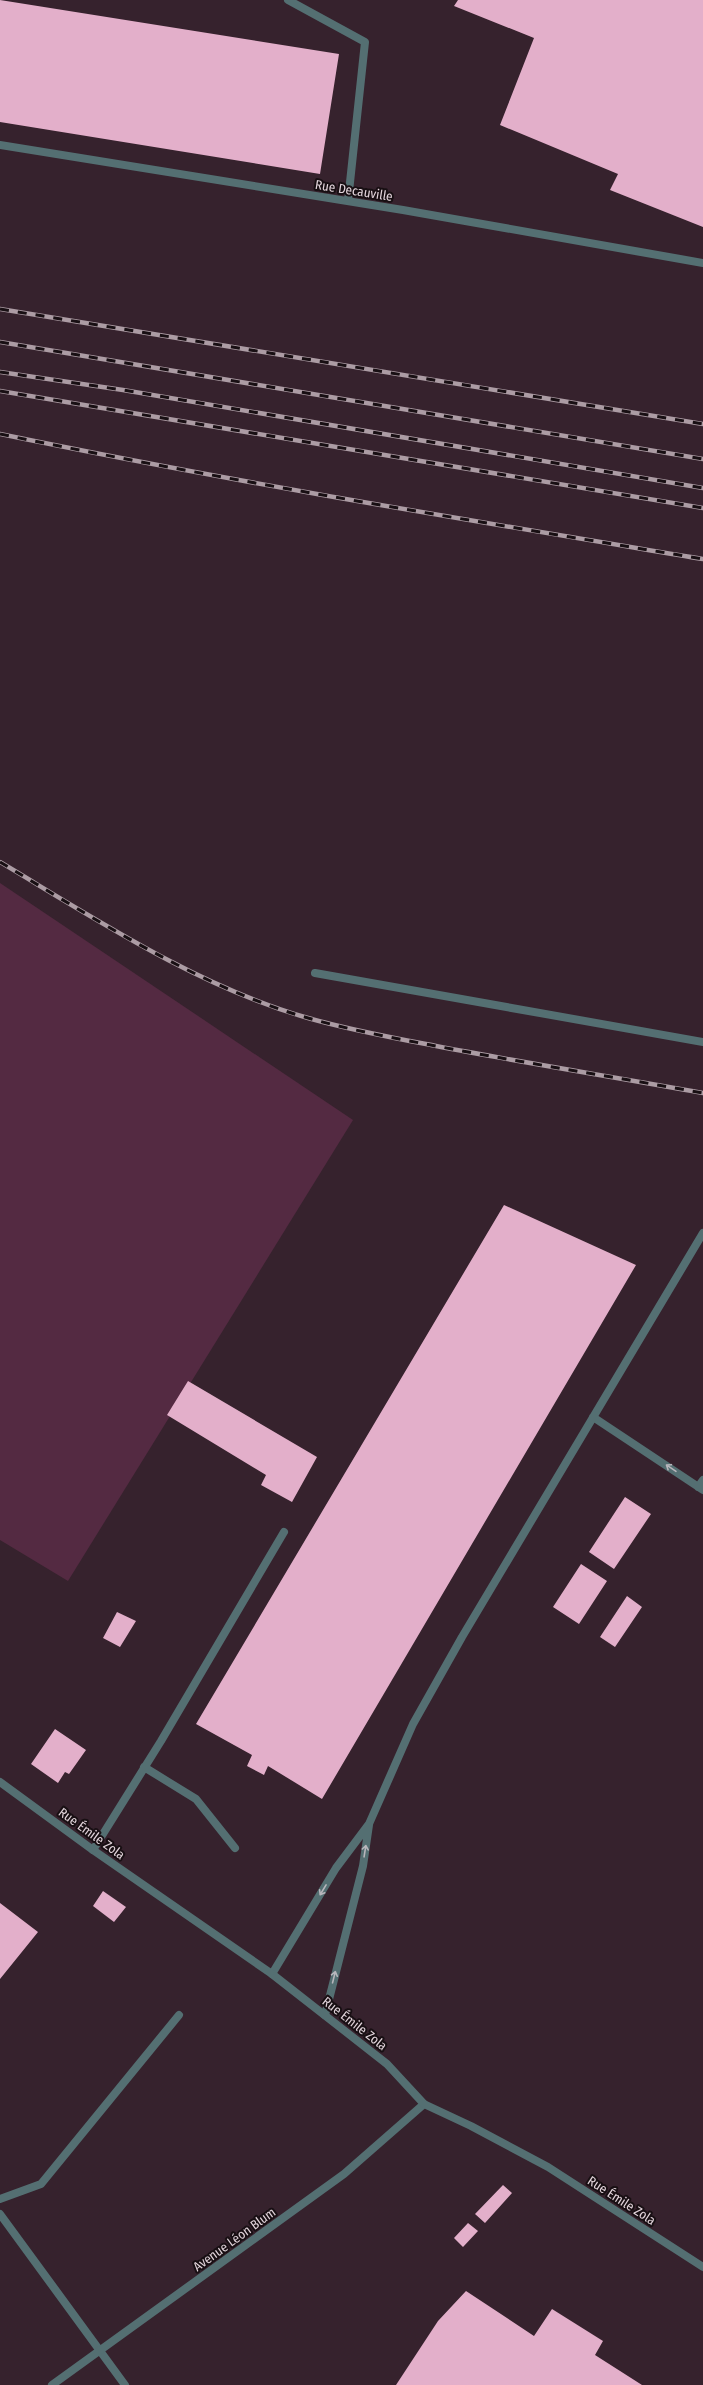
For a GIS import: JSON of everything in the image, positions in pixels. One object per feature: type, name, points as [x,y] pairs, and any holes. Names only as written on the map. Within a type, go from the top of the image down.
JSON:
[{"type":"street","points":[[288,0],[366,42],[348,201]]},
{"type":"street","name":"Rue Decauville","points":[[0,145],[348,201],[703,263]]},
{"type":"street","points":[[315,973],[703,1042]]},
{"type":"street","points":[[272,1974],[336,1868],[369,1824],[413,1724],[462,1637],[703,1233]]},
{"type":"street","points":[[593,1417],[702,1486]]},
{"type":"street","points":[[93,1850],[284,1532]]},
{"type":"street","points":[[144,1767],[196,1799],[235,1848]]},
{"type":"street","name":"Rue Émile Zola","points":[[0,1782],[93,1850],[272,1974],[387,2064],[424,2104],[471,2126],[548,2167],[703,2267]]},
{"type":"street","points":[[325,2015],[363,1866],[369,1824]]},
{"type":"street","points":[[0,2199],[41,2184],[179,2016]]},
{"type":"street","name":"Avenue Léon Blum","points":[[52,2385],[344,2174],[424,2104]]},
{"type":"street","points":[[0,2214],[101,2350],[125,2385]]},
{"type":"shaded area","points":[[0,883],[353,1120],[68,1581],[0,1540]]},
{"type":"building","points":[[0,0],[339,54],[320,174],[0,122]]},
{"type":"building","points":[[458,0],[703,0],[703,227],[610,190],[618,174],[500,125],[534,38],[454,6]]},
{"type":"building","points":[[504,1205],[636,1265],[322,1799],[268,1766],[264,1775],[247,1766],[252,1755],[196,1724]]},
{"type":"building","points":[[188,1381],[317,1457],[292,1502],[261,1485],[266,1475],[167,1415]]},
{"type":"building","points":[[625,1497],[651,1514],[614,1569],[589,1552]]},
{"type":"building","points":[[581,1564],[607,1581],[579,1624],[553,1607]]},
{"type":"building","points":[[627,1596],[642,1607],[615,1647],[600,1637]]},
{"type":"building","points":[[117,1612],[136,1621],[120,1647],[103,1638]]},
{"type":"building","points":[[55,1729],[86,1750],[69,1774],[65,1772],[58,1783],[31,1764]]},
{"type":"building","points":[[103,1891],[126,1907],[114,1922],[93,1906]]},
{"type":"building","points":[[0,1903],[38,1932],[0,1979]]},
{"type":"building","points":[[503,2185],[512,2193],[485,2223],[475,2214]]},
{"type":"building","points":[[468,2223],[478,2231],[463,2247],[454,2238]]},
{"type":"building","points":[[466,2291],[534,2336],[552,2309],[603,2341],[595,2355],[642,2385],[396,2385],[438,2321]]},
{"type":"railway","points":[[0,309],[703,424]]},
{"type":"railway","points":[[0,342],[703,459]]},
{"type":"railway","points":[[0,372],[123,390],[703,488]]},
{"type":"railway","points":[[0,391],[703,508]]},
{"type":"railway","points":[[0,434],[87,452],[263,484],[703,559]]},
{"type":"railway","points":[[0,862],[111,929],[150,950],[228,989],[267,1005],[308,1018],[388,1037],[703,1093]]}]
